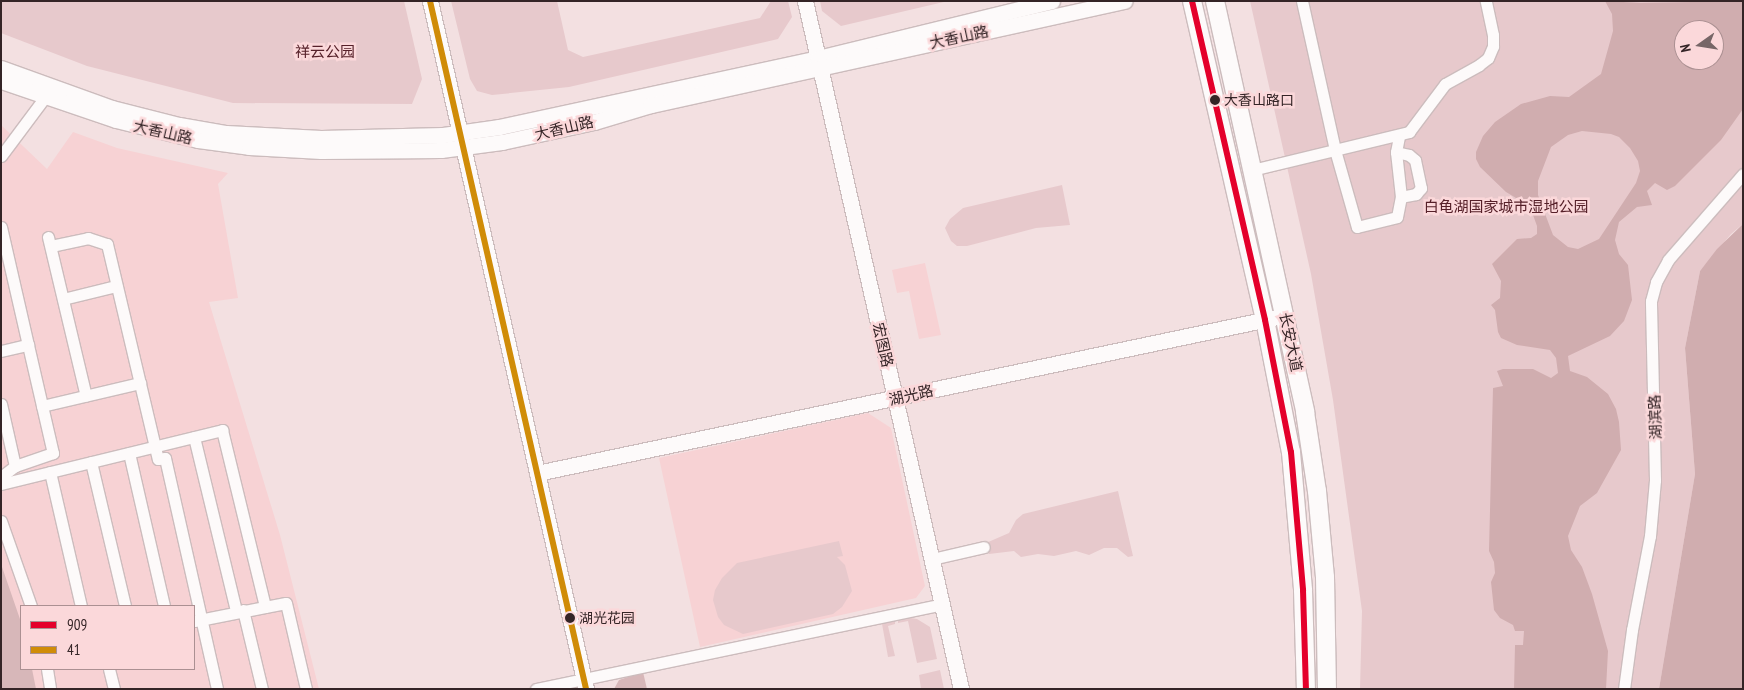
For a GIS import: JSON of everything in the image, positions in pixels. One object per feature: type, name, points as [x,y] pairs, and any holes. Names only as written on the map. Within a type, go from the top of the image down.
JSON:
[{"type":"main road","points":[[430,1],[584,683]]},
{"type":"main road","name":"宏图路","points":[[805,1],[961,689]]},
{"type":"main road","name":"大香山路","points":[[819,63],[1052,1]]},
{"type":"main road","name":"大香山路","points":[[1,81],[133,114],[226,133],[321,138],[463,141],[819,63],[1125,1]]},
{"type":"main road","name":"长安大道","points":[[1192,1],[1265,320],[1291,452],[1304,590],[1306,689]]},
{"type":"main road","name":"长安大道","points":[[1215,1],[1305,412],[1317,491],[1325,578],[1327,689]]},
{"type":"main road","name":"大香山路","points":[[1,68],[47,92]]},
{"type":"main road","name":"湖光路","points":[[537,473],[1285,315]]},
{"type":"street","points":[[1302,1],[1335,150],[1357,227],[1398,217],[1401,197],[1396,152],[1399,136]]},
{"type":"street","points":[[1252,170],[1399,136],[1409,132],[1416,126],[1436,94],[1445,84],[1488,58],[1493,46],[1493,35],[1486,1]]},
{"type":"street","points":[[1,156],[47,92]]},
{"type":"street","points":[[1396,152],[1409,155],[1414,160],[1421,188],[1416,194],[1401,197]]},
{"type":"street","name":"湖滨路","points":[[1624,689],[1632,630],[1650,536],[1655,480],[1656,433],[1650,322],[1651,302],[1656,282],[1668,260],[1743,174]]},
{"type":"street","points":[[1,227],[53,453],[15,466],[1,477]]},
{"type":"street","points":[[86,396],[50,242],[88,238],[107,244],[158,459],[165,458],[195,605]]},
{"type":"street","points":[[63,299],[116,286]]},
{"type":"street","points":[[1,351],[28,345]]},
{"type":"street","points":[[42,406],[140,383]]},
{"type":"street","points":[[1,404],[15,466]]},
{"type":"street","points":[[1,484],[222,430],[265,607]]},
{"type":"street","points":[[194,437],[262,689]]},
{"type":"street","points":[[129,453],[164,605]]},
{"type":"street","points":[[91,462],[125,605]]},
{"type":"street","points":[[50,472],[81,605]]},
{"type":"street","points":[[1,521],[31,605]]},
{"type":"street","points":[[932,560],[984,548]]},
{"type":"street","points":[[198,620],[286,603],[306,689]]},
{"type":"street","points":[[536,689],[584,683],[942,604]]},
{"type":"street","points":[[195,605],[217,689]]},
{"type":"street","points":[[47,670],[50,689]]},
{"type":"street","points":[[109,670],[114,689]]},
{"type":"shaded area","points":[[1605,1],[1641,3],[1743,1],[1743,109],[1721,140],[1675,186],[1667,190],[1655,183],[1647,191],[1652,205],[1637,207],[1619,222],[1615,240],[1619,254],[1628,265],[1632,300],[1624,321],[1610,336],[1568,356],[1570,371],[1587,377],[1608,394],[1616,409],[1619,422],[1621,450],[1597,493],[1580,506],[1568,536],[1571,550],[1582,567],[1592,594],[1608,651],[1606,689],[1514,689],[1515,645],[1523,645],[1524,631],[1515,631],[1513,625],[1500,618],[1494,610],[1491,582],[1495,573],[1494,562],[1489,551],[1493,388],[1503,386],[1497,371],[1503,369],[1533,369],[1551,378],[1558,373],[1556,358],[1550,350],[1517,345],[1501,338],[1498,332],[1495,310],[1491,305],[1500,298],[1501,281],[1492,264],[1517,239],[1531,238],[1537,234],[1537,226],[1526,204],[1506,192],[1480,167],[1476,159],[1476,152],[1483,136],[1495,122],[1521,104],[1550,96],[1569,97],[1601,74],[1613,31],[1612,14]],"holes":[[[1582,131],[1611,134],[1619,137],[1630,148],[1638,161],[1640,171],[1636,183],[1599,239],[1578,249],[1568,247],[1553,235],[1538,195],[1538,181],[1551,147],[1568,135]]]},
{"type":"shaded area","points":[[1,125],[47,169],[73,132],[117,148],[228,173],[218,184],[238,298],[209,302],[280,535],[319,689],[1,689]]},
{"type":"shaded area","points":[[1743,224],[1743,689],[1659,689],[1695,474],[1685,348],[1700,271],[1717,249]]},
{"type":"shaded area","points":[[925,263],[941,335],[919,339],[909,291],[897,293],[892,270]]},
{"type":"shaded area","points":[[868,413],[891,428],[925,586],[916,598],[700,647],[659,458]]},
{"type":"shaded area","points":[[1,564],[20,619],[20,670],[32,670],[36,689],[1,689]]},
{"type":"shaded area","points":[[643,672],[647,689],[614,689],[619,680]]},
{"type":"green space","name":"祥云公园","points":[[1,1],[404,1],[422,79],[412,104],[233,103],[87,66],[1,33]]},
{"type":"green space","points":[[451,1],[557,1],[568,50],[583,57],[760,18],[771,1],[788,1],[792,17],[778,39],[569,87],[492,95],[477,91],[470,79]]},
{"type":"green space","points":[[820,1],[948,1],[841,26],[822,11]]},
{"type":"green space","name":"白龟湖国家城市湿地公园","points":[[1250,1],[1743,1],[1743,224],[1731,234],[1700,271],[1685,348],[1695,474],[1659,689],[1360,689],[1362,611],[1333,400],[1311,274]]},
{"type":"green space","points":[[1062,185],[1070,225],[1036,228],[967,246],[957,246],[951,241],[945,228],[950,219],[963,208]]},
{"type":"green space","points":[[1118,491],[1133,556],[1128,557],[1117,548],[1104,548],[1089,555],[1076,551],[1054,556],[1038,554],[1021,557],[1014,551],[989,554],[986,543],[1009,533],[1016,520],[1023,514]]},
{"type":"green space","points":[[839,541],[843,556],[837,557],[845,565],[852,591],[842,607],[833,614],[743,634],[724,625],[718,617],[713,600],[715,590],[722,578],[737,563]]},
{"type":"green space","points":[[911,618],[917,619],[930,627],[937,659],[917,663],[908,621],[898,623],[898,621]]},
{"type":"green space","points":[[895,621],[895,624],[888,626],[895,656],[888,657],[882,624]]},
{"type":"green space","points":[[940,670],[944,689],[921,689],[919,675]]},
{"type":"transit line","name":"41","points":[[430,1],[586,689]]},
{"type":"transit line","name":"909","points":[[1192,1],[1265,320],[1291,452],[1303,590],[1306,689]]},
{"type":"place","name":"大香山路口","points":[[1215,100]]},
{"type":"place","name":"湖光花园","points":[[570,618]]}]
